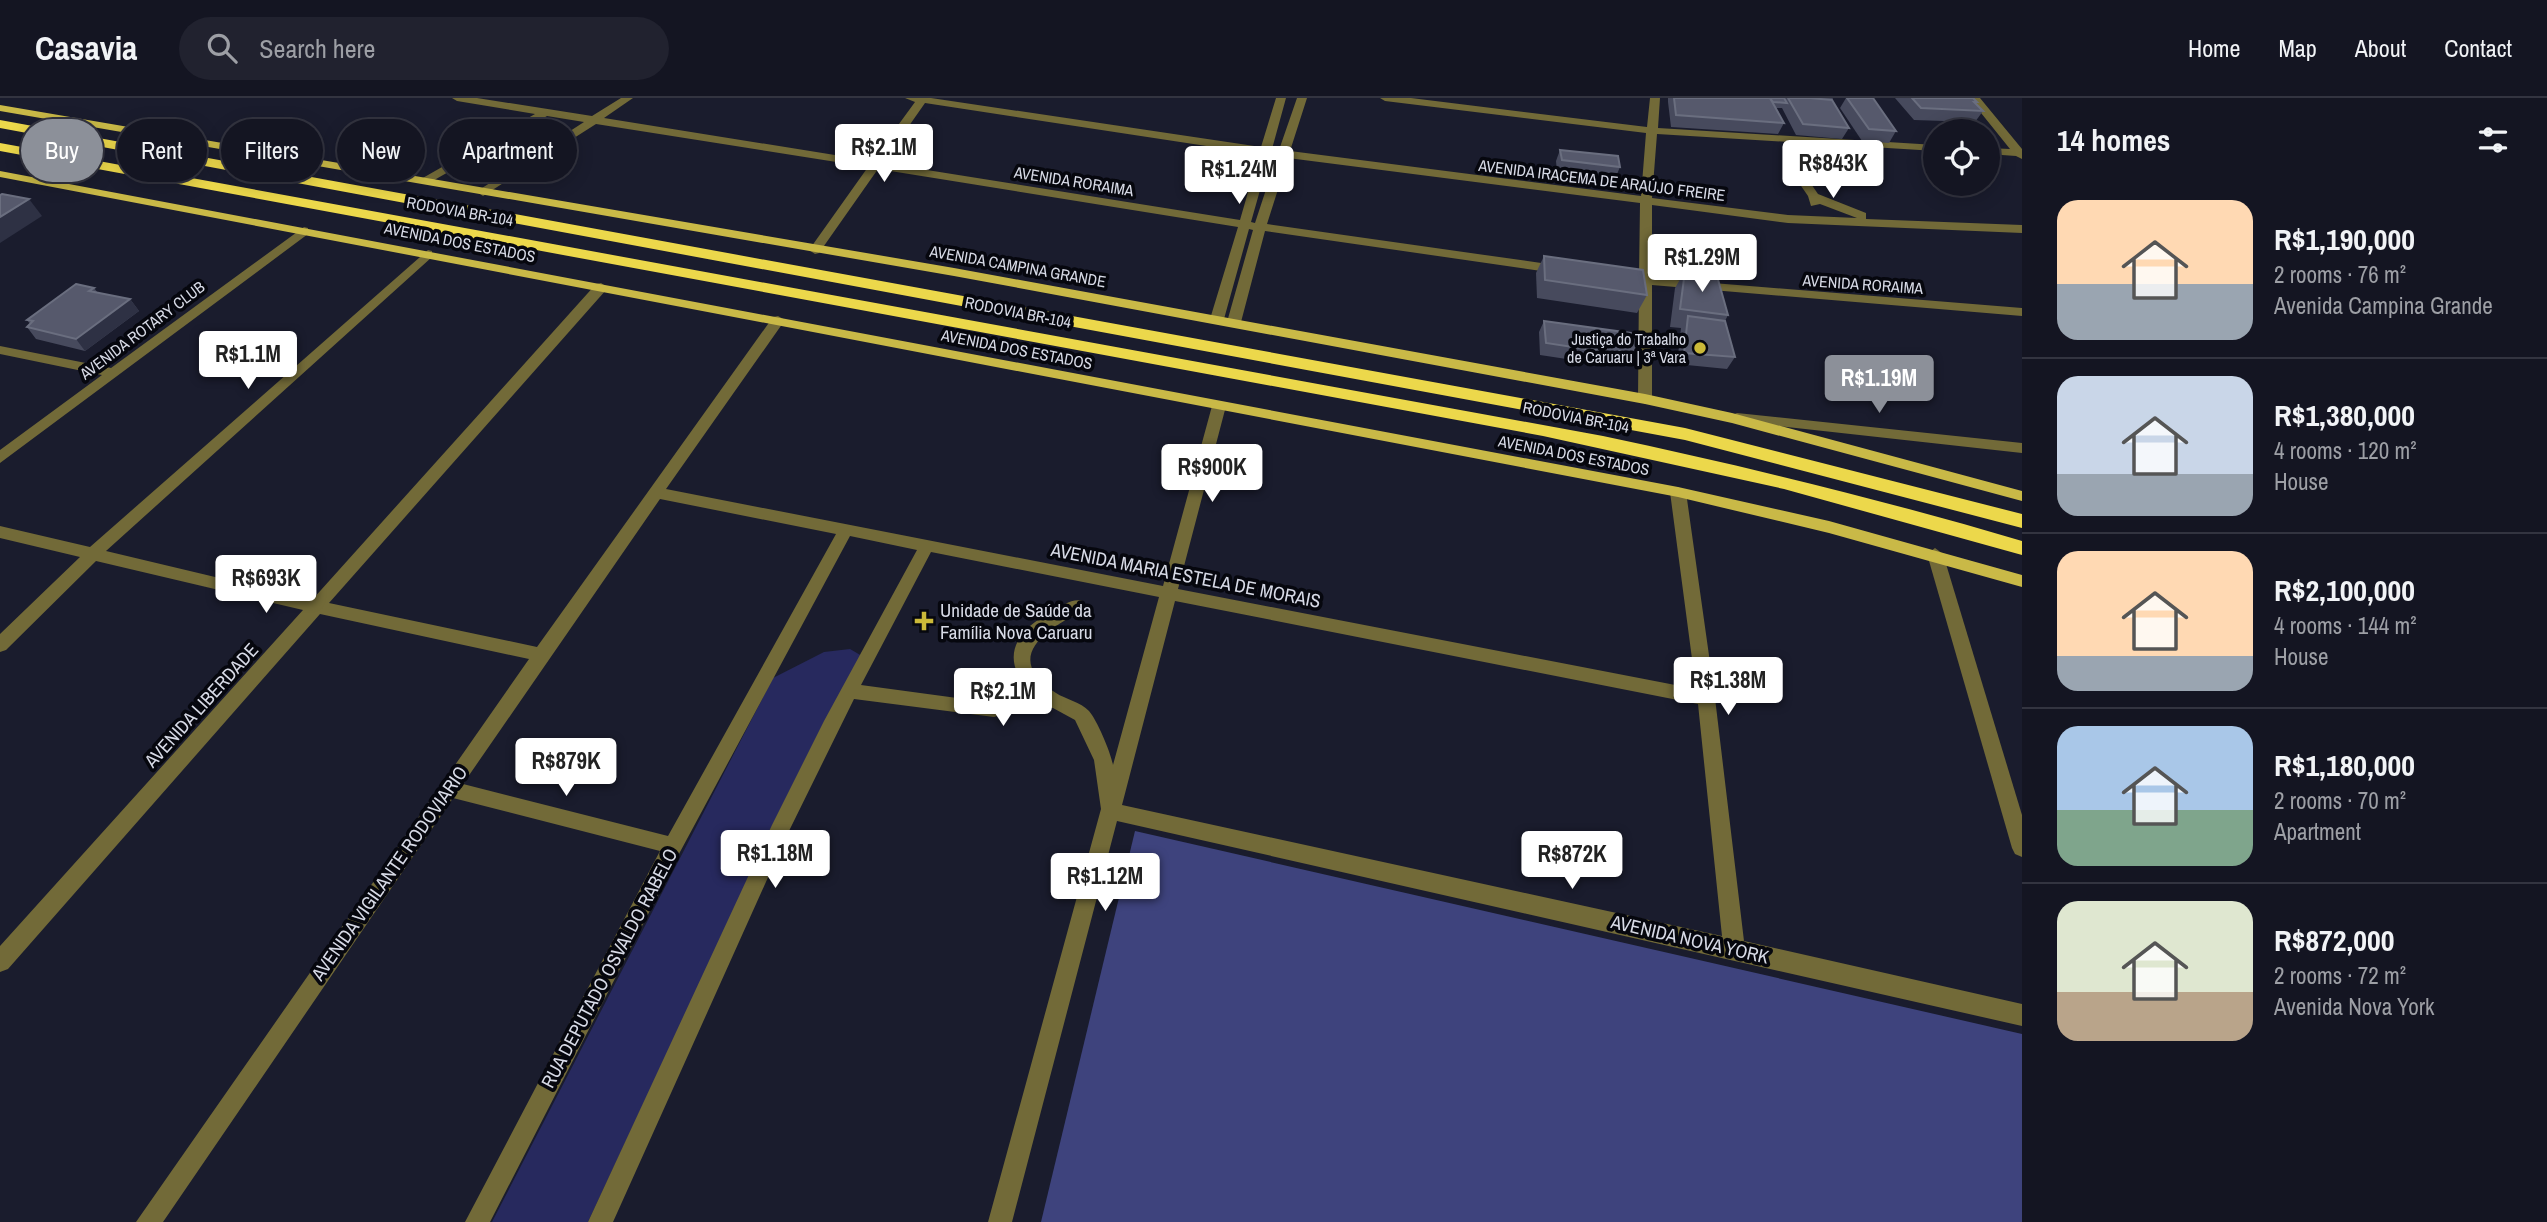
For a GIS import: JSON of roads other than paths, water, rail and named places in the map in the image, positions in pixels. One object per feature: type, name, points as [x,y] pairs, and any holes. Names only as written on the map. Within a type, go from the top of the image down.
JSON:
[{"type":"highway","name":"RODOVIA BR-104","points":[[0,124],[1685,433],[2022,521]]},
{"type":"highway","name":"RODOVIA BR-104","points":[[0,147],[917,313],[1685,458],[1813,490],[2022,548]]},
{"type":"main road","name":"AVENIDA CAMPINA GRANDE","points":[[0,108],[337,166]]},
{"type":"main road","name":"AVENIDA DOS ESTADOS","points":[[0,174],[1678,492],[1935,554],[2022,581]]},
{"type":"main road","name":"AVENIDA CAMPINA GRANDE","points":[[425,181],[1234,322],[1645,399],[1732,418],[2022,496]]},
{"type":"street","name":"AVENIDA RORAIMA","points":[[457,98],[1260,227],[1577,273]]},
{"type":"street","points":[[483,192],[628,98]]},
{"type":"street","points":[[1217,319],[1281,98]]},
{"type":"street","points":[[1234,322],[1260,227],[1302,98]]},
{"type":"street","points":[[1385,98],[1654,131],[1923,147]]},
{"type":"street","points":[[1645,399],[1646,202],[1655,98]]},
{"type":"street","points":[[1974,98],[2021,154]]},
{"type":"street","points":[[815,250],[878,165],[918,99]]},
{"type":"street","name":"AVENIDA IRACEMA DE ARAÚJO FREIRE","points":[[918,99],[1284,154],[1788,219],[2022,229]]},
{"type":"street","points":[[425,181],[546,112]]},
{"type":"street","points":[[2000,152],[2021,154]]},
{"type":"street","points":[[1788,219],[1808,210],[1816,202],[1792,164]]},
{"type":"street","points":[[1814,196],[1844,210],[1892,223]]},
{"type":"street","name":"AVENIDA ROTARY CLUB","points":[[0,458],[304,231]]},
{"type":"street","points":[[0,645],[92,555],[428,254]]},
{"type":"street","name":"AVENIDA RORAIMA","points":[[1604,276],[1646,283],[2022,312]]},
{"type":"street","name":"AVENIDA LIBERDADE","points":[[0,962],[601,287]]},
{"type":"street","name":"AVENIDA VIGILANTE RODOVIARIO","points":[[148,1222],[448,788],[778,320]]},
{"type":"street","points":[[0,350],[114,373]]},
{"type":"street","points":[[1000,1222],[1219,406]]},
{"type":"street","points":[[1732,418],[2022,448]]},
{"type":"street","points":[[1678,492],[1706,698],[1734,948]]},
{"type":"street","name":"AVENIDA MARIA ESTELA DE MORAIS","points":[[657,493],[1706,698]]},
{"type":"street","name":"RUA DEPUTADO OSVALDO RABELO","points":[[477,1222],[673,846],[845,531]]},
{"type":"street","points":[[0,533],[316,607],[541,655]]},
{"type":"street","points":[[600,1222],[779,831],[849,691],[926,547]]},
{"type":"street","points":[[1935,554],[2022,848]]},
{"type":"street","points":[[1052,700],[1028,676],[1022,656],[1027,640],[1039,625],[1077,606]]},
{"type":"street","points":[[849,691],[994,710],[1036,697],[1052,700],[1083,715],[1103,760],[1111,811]]},
{"type":"street","points":[[448,788],[673,846]]},
{"type":"street","name":"AVENIDA NOVA YORK","points":[[1111,811],[1734,948],[2022,1015]]},
{"type":"place","name":"Justiça do Trabalho de Caruaru | 3ª Vara","points":[[1700,348]]},
{"type":"place","name":"Unidade de Saúde da Família Nova Caruaru","points":[[924,621]]}]
